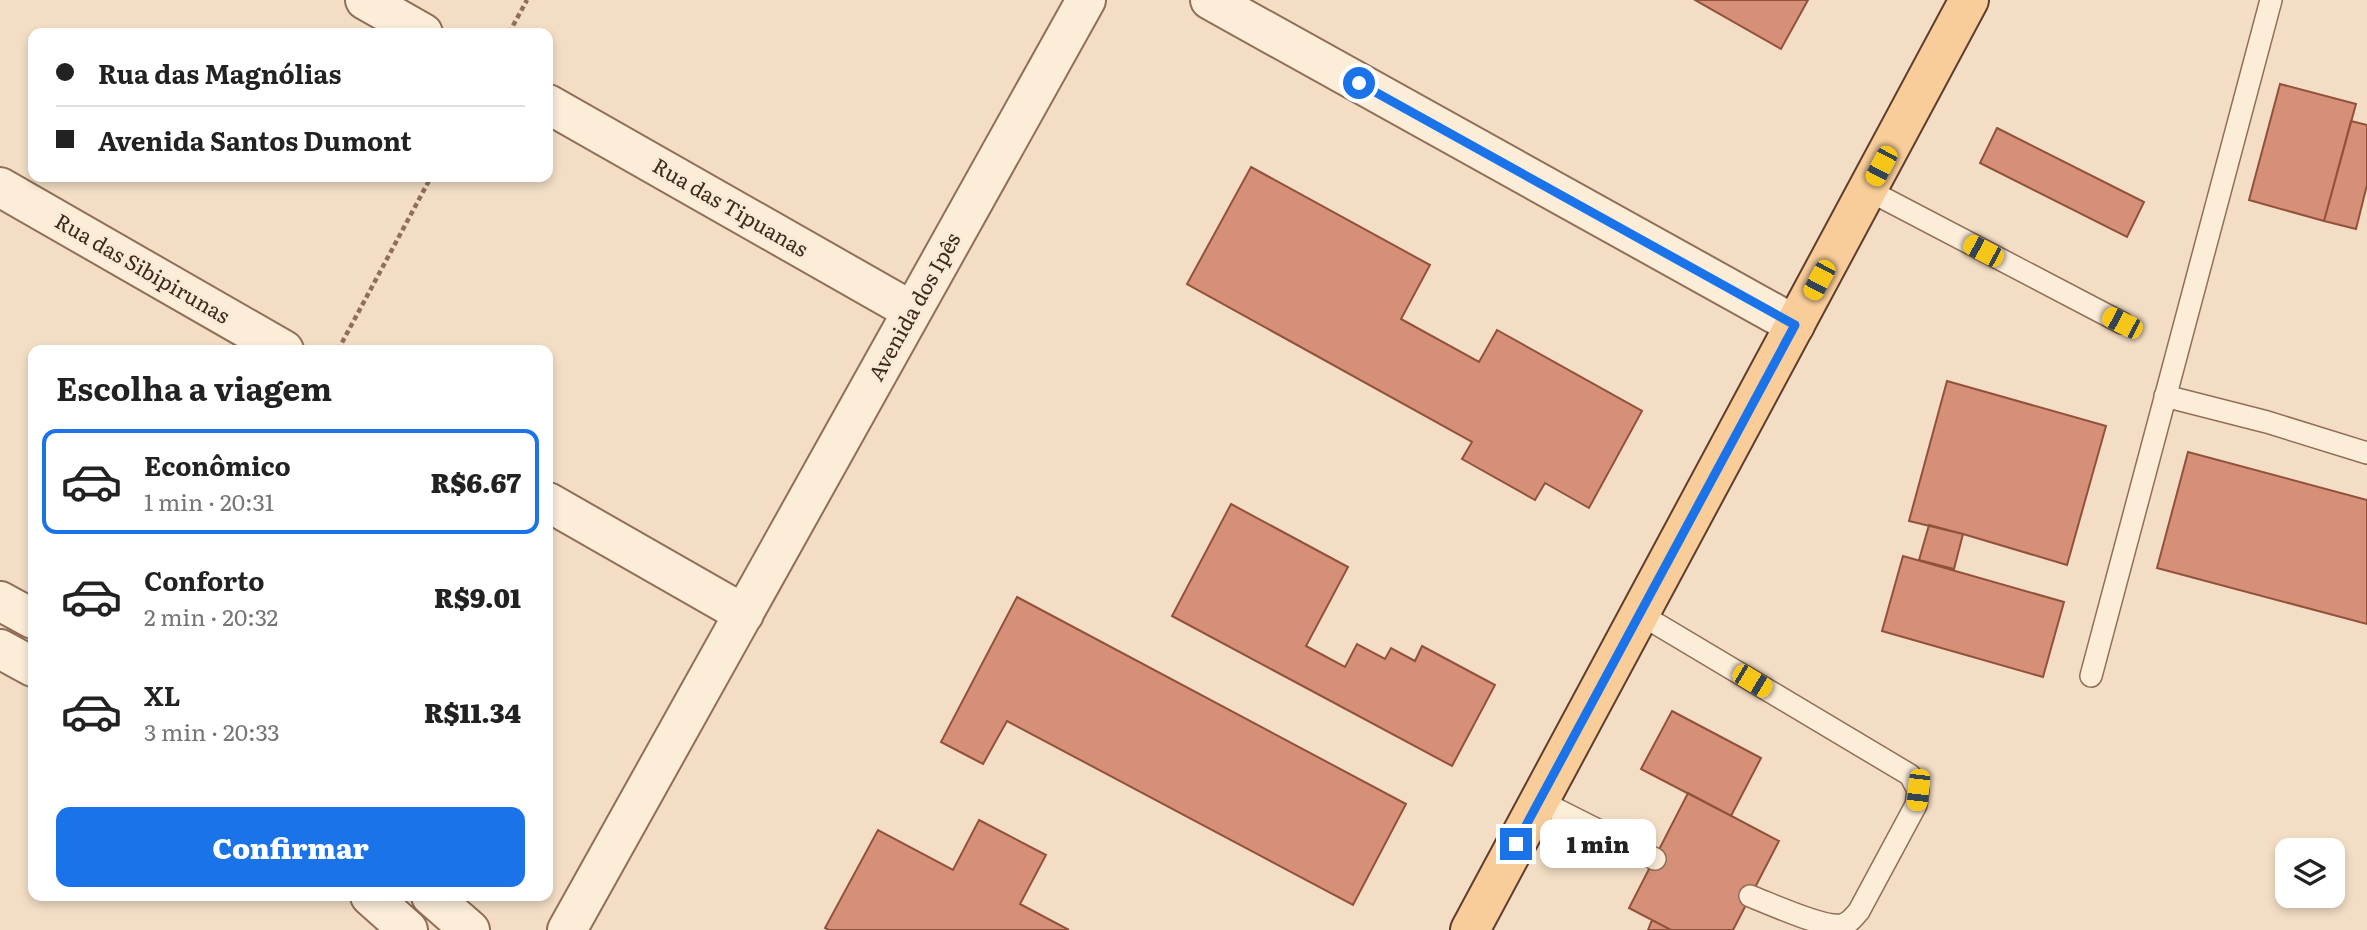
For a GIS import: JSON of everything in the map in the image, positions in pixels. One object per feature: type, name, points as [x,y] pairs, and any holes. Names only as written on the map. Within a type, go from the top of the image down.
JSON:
[{"type":"main road","points":[[1470,930],[1969,0]]},
{"type":"street","points":[[365,0],[414,28]]},
{"type":"street","name":"Avenida dos Ipês","points":[[567,930],[1086,0]]},
{"type":"street","points":[[1210,0],[1795,325]]},
{"type":"street","name":"Rua das Tipuanas","points":[[553,107],[912,311]]},
{"type":"street","name":"Rua das Sibipirunas","points":[[0,187],[275,345]]},
{"type":"street","points":[[553,505],[744,614]]},
{"type":"street","points":[[0,601],[28,616]]},
{"type":"street","points":[[0,649],[28,664]]},
{"type":"street","points":[[376,901],[408,930]]},
{"type":"street","points":[[437,901],[470,930]]},
{"type":"lane","points":[[2091,676],[2271,0]]},
{"type":"lane","points":[[1868,190],[2122,323]]},
{"type":"lane","points":[[2165,396],[2267,422],[2367,453]]},
{"type":"lane","points":[[1640,614],[1910,775],[1918,790],[1916,805],[1858,912],[1850,921],[1842,925],[1826,925],[1750,896]]},
{"type":"lane","points":[[1539,801],[1655,859]]},
{"type":"path","points":[[512,28],[527,0]]},
{"type":"path","points":[[341,345],[428,182]]},
{"type":"building","points":[[1695,0],[1808,0],[1781,49]]},
{"type":"building","points":[[2280,84],[2356,104],[2324,221],[2249,200]]},
{"type":"building","points":[[2351,121],[2367,125],[2367,185],[2356,229],[2324,221]]},
{"type":"building","points":[[1997,128],[2144,202],[2127,237],[1980,163]]},
{"type":"building","points":[[1251,167],[1430,265],[1401,319],[1479,362],[1497,330],[1642,411],[1589,508],[1545,483],[1535,500],[1462,459],[1472,442],[1187,284]]},
{"type":"building","points":[[1947,381],[2106,426],[2067,565],[1909,521]]},
{"type":"building","points":[[2188,452],[2367,500],[2367,624],[2157,568]]},
{"type":"building","points":[[1231,504],[1348,567],[1306,646],[1345,667],[1357,644],[1385,659],[1391,648],[1415,661],[1422,646],[1495,685],[1452,766],[1172,616]]},
{"type":"building","points":[[1929,525],[1963,534],[1954,569],[1919,560]]},
{"type":"building","points":[[1903,556],[2064,602],[2043,677],[1882,631]]},
{"type":"building","points":[[1017,597],[1406,804],[1353,905],[1007,721],[983,764],[941,742]]},
{"type":"building","points":[[1672,711],[1761,758],[1731,816],[1641,769]]},
{"type":"building","points":[[1688,793],[1779,841],[1733,930],[1671,930],[1629,908]]},
{"type":"building","points":[[979,820],[1046,855],[1020,904],[1069,930],[825,928],[878,830],[953,870]]},
{"type":"building","points":[[1652,920],[1671,930],[1648,930]]},
{"type":"route","points":[[1359,83],[1795,325],[1516,844]]}]
